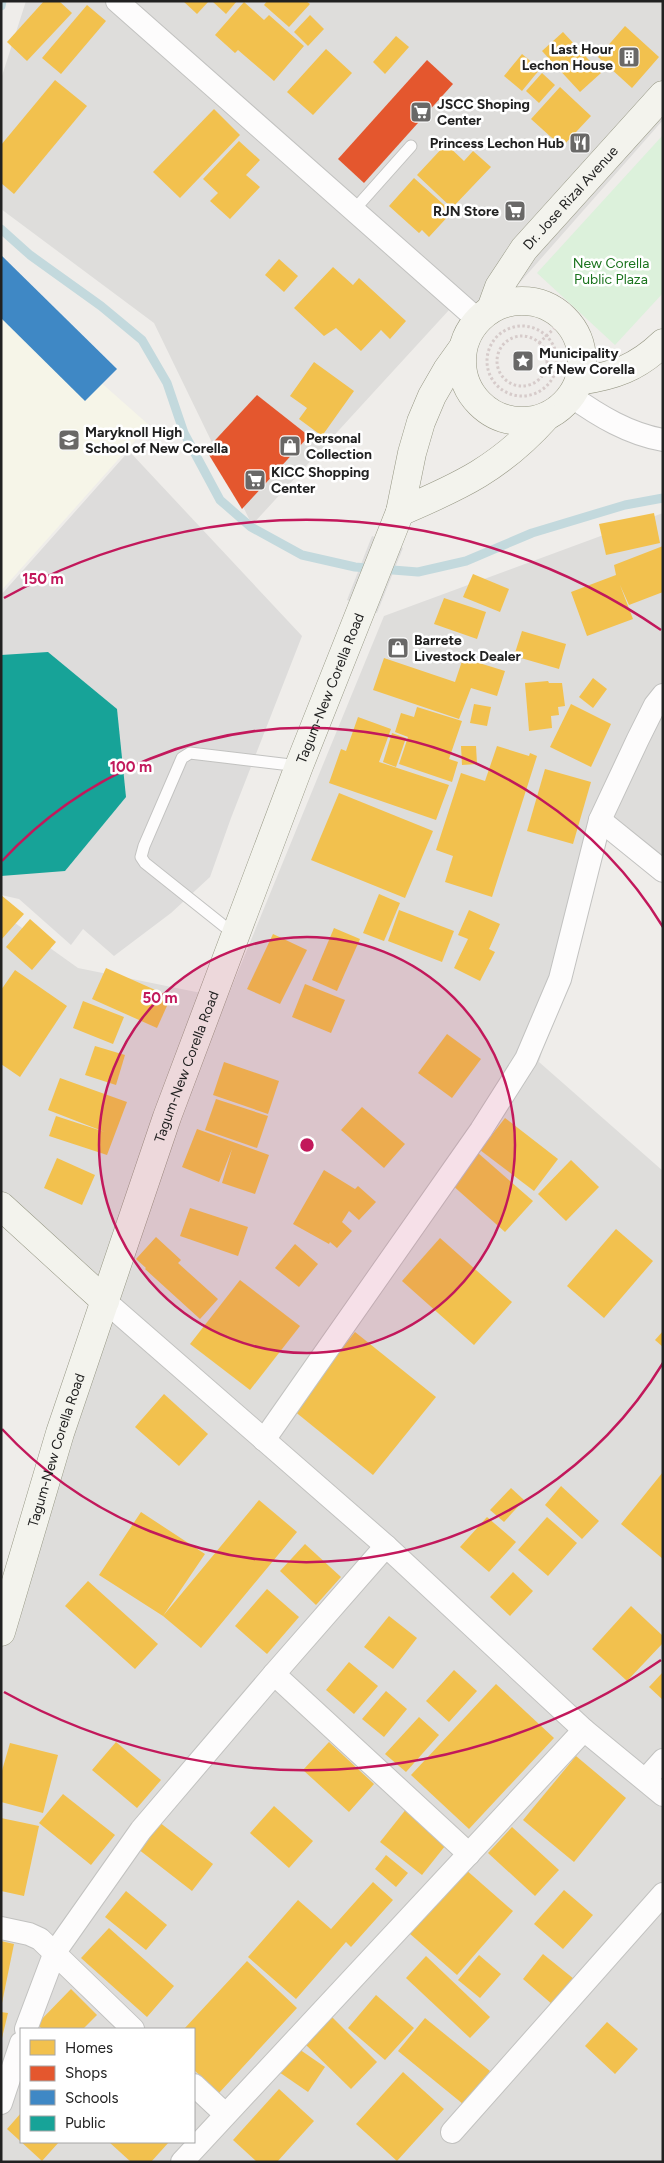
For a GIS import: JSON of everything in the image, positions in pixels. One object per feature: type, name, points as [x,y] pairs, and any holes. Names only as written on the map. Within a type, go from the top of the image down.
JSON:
[{"type":"main road","name":"Dr. Jose Rizal Avenue","points":[[462,349],[468,333],[484,315],[499,287],[524,249],[663,95]]},
{"type":"main road","points":[[400,512],[456,488],[478,476],[526,439],[546,417],[560,408],[575,389],[582,365],[581,348],[575,332],[556,327],[552,308],[537,302],[522,301],[505,303],[484,315]]},
{"type":"main road","points":[[575,389],[636,365],[663,343]]},
{"type":"main road","points":[[462,349],[461,366],[465,382],[472,396],[483,409],[497,417],[513,421],[530,422],[546,417]]},
{"type":"main road","name":"Tagum-New Corella Road","points":[[1,1632],[60,1433],[167,1117],[234,934],[400,512],[412,453],[421,422],[432,396],[462,349]]},
{"type":"main road","points":[[1,1206],[105,1301]]},
{"type":"street","points":[[117,1],[354,210],[484,315]]},
{"type":"street","points":[[575,389],[597,415],[626,429],[663,440]]},
{"type":"street","points":[[264,1440],[481,1130],[526,1059],[560,979],[600,820],[655,705],[663,695]]},
{"type":"street","points":[[600,820],[663,870]]},
{"type":"street","points":[[105,1301],[386,1546],[584,1730],[646,1779],[663,1795]]},
{"type":"street","points":[[26,2028],[55,1952],[141,1830],[386,1546]]},
{"type":"street","points":[[274,1674],[469,1854]]},
{"type":"street","points":[[182,2162],[584,1730]]},
{"type":"street","points":[[646,1779],[663,1760]]},
{"type":"street","points":[[452,2132],[663,1894]]},
{"type":"street","points":[[1,1928],[29,1934],[40,1939],[132,2028]]},
{"type":"street","points":[[1,2103],[20,2046]]},
{"type":"street","points":[[195,2086],[225,2114]]},
{"type":"lane","points":[[354,210],[411,146]]},
{"type":"lane","points":[[234,934],[145,863],[141,857],[144,846],[182,758],[190,753],[299,766]]},
{"type":"path","points":[[511,327],[556,327],[556,372],[545,388],[537,393],[518,397],[500,390],[493,383],[486,365],[487,356],[490,346],[502,332],[511,327]]},
{"type":"path","points":[[540,343],[556,327]]},
{"type":"path","points":[[521,336],[540,343],[544,349],[547,362],[546,369],[533,384],[519,386],[507,381],[498,371],[497,357],[508,340],[521,336]]},
{"type":"shaded area","points":[[26,1],[663,1],[663,120],[486,321],[460,298],[252,525],[154,323],[1,209],[1,79]]},
{"type":"shaded area","name":"Maryknoll High School of New Corella","points":[[1,294],[149,425],[1,591]]},
{"type":"shaded area","points":[[129,451],[302,636],[210,877],[171,913],[114,956],[83,929],[71,945],[19,899],[1,895],[1,595]]},
{"type":"shaded area","points":[[663,513],[663,869],[607,821],[539,1062],[663,1171],[663,2162],[1,2162],[1,1614],[107,1291],[384,616]]},
{"type":"shaded area","points":[[1,913],[78,968],[206,994],[100,1282],[1,1195]]},
{"type":"green space","name":"New Corella Public Plaza","points":[[663,135],[663,293],[615,345],[537,273]]},
{"type":"pier","points":[[372,536],[403,548],[377,613],[347,600]]},
{"type":"building: Homes","points":[[44,1],[59,1],[72,13],[27,61],[7,42]]},
{"type":"building: Homes","points":[[183,1],[209,1],[197,14]]},
{"type":"building: Homes","points":[[212,1],[237,1],[226,14]]},
{"type":"building: Homes","points":[[267,1],[306,1],[310,4],[289,27],[264,5]]},
{"type":"building: Homes","points":[[244,2],[264,20],[269,15],[304,46],[274,81],[238,50],[235,53],[215,35]]},
{"type":"building: Homes","points":[[87,5],[106,21],[61,74],[42,58]]},
{"type":"building: Homes","points":[[310,15],[324,29],[308,46],[294,32]]},
{"type":"building: Homes","name":"Last Hour Lechon House","points":[[625,26],[659,57],[632,88],[598,57]]},
{"type":"building: Homes","points":[[563,32],[601,73],[580,92],[542,51]]},
{"type":"building: Homes","points":[[396,36],[409,47],[385,74],[373,62]]},
{"type":"building: Homes","points":[[326,49],[352,73],[313,115],[287,92]]},
{"type":"building: Homes","points":[[522,54],[540,69],[522,91],[504,76]]},
{"type":"building: Homes","points":[[542,73],[555,85],[539,103],[526,91]]},
{"type":"building: Homes","points":[[55,80],[87,106],[14,194],[1,183],[1,145]]},
{"type":"building: Homes","points":[[560,87],[591,116],[562,147],[531,119]]},
{"type":"building: Homes","points":[[214,109],[240,135],[180,198],[153,172]]},
{"type":"building: Homes","points":[[239,141],[260,160],[246,175],[260,187],[230,219],[210,201],[218,193],[203,179]]},
{"type":"building: Homes","points":[[446,144],[464,161],[473,151],[491,167],[452,208],[417,175]]},
{"type":"building: Homes","points":[[414,178],[452,212],[429,237],[422,230],[419,233],[389,206]]},
{"type":"building: Homes","points":[[279,259],[298,276],[284,292],[265,275]]},
{"type":"building: Homes","points":[[333,267],[353,285],[359,278],[406,321],[390,339],[381,330],[361,351],[336,328],[324,336],[294,308]]},
{"type":"building: Homes","points":[[314,362],[354,391],[322,436],[299,419],[307,408],[290,396]]},
{"type":"building: Homes","points":[[654,513],[660,543],[606,555],[599,524]]},
{"type":"building: Homes","points":[[663,546],[663,592],[629,605],[620,585],[633,619],[587,636],[571,592],[616,575],[614,565]]},
{"type":"building: Homes","points":[[473,574],[509,589],[500,612],[463,597]]},
{"type":"building: Homes","points":[[444,598],[486,612],[477,639],[434,624]]},
{"type":"building: Homes","points":[[522,631],[566,644],[559,669],[514,656]]},
{"type":"building: Homes","points":[[384,658],[455,682],[463,658],[505,671],[497,696],[471,688],[459,719],[373,690]]},
{"type":"building: Homes","points":[[593,678],[607,689],[593,708],[579,697]]},
{"type":"building: Homes","points":[[548,681],[549,683],[562,683],[565,706],[558,707],[559,715],[551,716],[552,728],[529,731],[525,683]]},
{"type":"building: Homes","points":[[474,704],[491,707],[487,726],[470,723]]},
{"type":"building: Homes","points":[[571,704],[611,724],[591,767],[550,747]]},
{"type":"building: Homes","points":[[417,707],[462,721],[449,759],[458,762],[452,782],[399,764],[408,737],[395,732],[401,713],[414,717]]},
{"type":"building: Homes","points":[[358,717],[391,729],[379,762],[449,785],[436,820],[329,783],[341,749],[346,751]]},
{"type":"building: Homes","points":[[392,733],[406,738],[396,767],[383,762]]},
{"type":"building: Homes","points":[[461,746],[476,746],[477,764],[462,765]]},
{"type":"building: Homes","points":[[497,746],[529,756],[530,753],[537,756],[492,897],[445,882],[453,856],[436,850],[461,773],[485,781]]},
{"type":"building: Homes","points":[[545,769],[591,782],[573,844],[527,831]]},
{"type":"building: Homes","points":[[339,793],[433,831],[405,898],[311,860]]},
{"type":"building: Homes","points":[[379,894],[400,903],[384,941],[363,933]]},
{"type":"building: Homes","points":[[1,895],[24,914],[1,940]]},
{"type":"building: Homes","points":[[399,910],[454,931],[442,962],[388,941]]},
{"type":"building: Homes","points":[[469,910],[500,924],[489,949],[495,952],[480,981],[454,968],[468,939],[458,935]]},
{"type":"building: Homes","points":[[30,919],[56,942],[32,970],[6,947]]},
{"type":"building: Homes","points":[[334,928],[360,939],[337,991],[312,980]]},
{"type":"building: Homes","points":[[273,934],[307,950],[280,1004],[247,989]]},
{"type":"building: Homes","points":[[106,968],[171,997],[157,1028],[92,999]]},
{"type":"building: Homes","points":[[15,970],[67,1006],[20,1077],[1,1064],[1,990]]},
{"type":"building: Homes","points":[[305,984],[345,1000],[331,1033],[292,1017]]},
{"type":"building: Homes","points":[[83,1001],[124,1017],[113,1044],[73,1028]]},
{"type":"building: Homes","points":[[447,1034],[481,1059],[452,1098],[418,1073]]},
{"type":"building: Homes","points":[[95,1046],[125,1055],[116,1085],[85,1075]]},
{"type":"building: Homes","points":[[224,1062],[279,1081],[268,1114],[213,1095]]},
{"type":"building: Homes","points":[[60,1078],[127,1102],[107,1155],[49,1136],[56,1116],[105,1132],[48,1110]]},
{"type":"building: Homes","points":[[216,1099],[268,1116],[257,1148],[205,1130]]},
{"type":"building: Homes","points":[[362,1107],[405,1144],[384,1168],[341,1130]]},
{"type":"building: Homes","points":[[505,1118],[558,1159],[534,1191],[480,1150]]},
{"type":"building: Homes","points":[[197,1129],[269,1155],[255,1194],[222,1183],[232,1149],[219,1182],[182,1167]]},
{"type":"building: Homes","points":[[478,1153],[533,1201],[505,1232],[451,1184]]},
{"type":"building: Homes","points":[[57,1158],[95,1175],[82,1205],[44,1188]]},
{"type":"building: Homes","points":[[571,1160],[599,1187],[566,1221],[538,1194]]},
{"type":"building: Homes","points":[[324,1170],[355,1189],[358,1186],[376,1202],[359,1220],[349,1211],[342,1222],[352,1231],[337,1248],[330,1242],[329,1244],[293,1224]]},
{"type":"building: Homes","points":[[190,1208],[248,1227],[238,1256],[180,1236]]},
{"type":"building: Homes","points":[[616,1229],[653,1261],[604,1318],[567,1286]]},
{"type":"building: Homes","points":[[156,1237],[181,1260],[178,1263],[218,1299],[200,1319],[136,1259]]},
{"type":"building: Homes","points":[[440,1238],[512,1302],[474,1345],[402,1281]]},
{"type":"building: Homes","points":[[295,1244],[318,1264],[299,1287],[275,1268]]},
{"type":"building: Homes","points":[[240,1280],[300,1326],[250,1390],[190,1344]]},
{"type":"building: Homes","points":[[663,1331],[663,1347],[655,1340]]},
{"type":"building: Homes","points":[[355,1332],[436,1397],[373,1475],[293,1410]]},
{"type":"building: Homes","points":[[164,1394],[208,1434],[179,1466],[135,1427]]},
{"type":"building: Homes","points":[[663,1472],[663,1559],[621,1524]]},
{"type":"building: Homes","points":[[561,1486],[599,1521],[582,1539],[545,1505]]},
{"type":"building: Homes","points":[[511,1488],[524,1500],[504,1522],[490,1510]]},
{"type":"building: Homes","points":[[259,1500],[297,1532],[201,1648],[163,1616]]},
{"type":"building: Homes","points":[[141,1512],[205,1554],[163,1616],[99,1575]]},
{"type":"building: Homes","points":[[487,1517],[516,1542],[489,1572],[460,1547]]},
{"type":"building: Homes","points":[[547,1517],[577,1543],[548,1576],[518,1550]]},
{"type":"building: Homes","points":[[305,1544],[341,1577],[316,1605],[280,1571]]},
{"type":"building: Homes","points":[[513,1572],[533,1591],[510,1616],[490,1597]]},
{"type":"building: Homes","points":[[88,1581],[158,1644],[135,1669],[65,1606]]},
{"type":"building: Homes","points":[[267,1589],[299,1617],[267,1654],[235,1626]]},
{"type":"building: Homes","points":[[631,1606],[663,1636],[663,1643],[627,1681],[592,1649]]},
{"type":"building: Homes","points":[[389,1616],[417,1638],[393,1669],[364,1647]]},
{"type":"building: Homes","points":[[349,1662],[378,1686],[354,1714],[326,1690]]},
{"type":"building: Homes","points":[[454,1670],[477,1691],[449,1722],[426,1701]]},
{"type":"building: Homes","points":[[663,1672],[663,1700],[649,1687]]},
{"type":"building: Homes","points":[[496,1684],[554,1738],[469,1829],[411,1775]]},
{"type":"building: Homes","points":[[386,1691],[407,1709],[384,1737],[362,1719]]},
{"type":"building: Homes","points":[[419,1717],[439,1735],[406,1772],[385,1754]]},
{"type":"building: Homes","points":[[116,1742],[161,1780],[137,1808],[92,1770]]},
{"type":"building: Homes","points":[[329,1742],[374,1784],[349,1812],[303,1770]]},
{"type":"building: Homes","points":[[10,1743],[58,1755],[43,1813],[1,1802],[1,1774]]},
{"type":"building: Homes","points":[[576,1756],[626,1798],[574,1862],[523,1820]]},
{"type":"building: Homes","points":[[63,1794],[115,1835],[91,1865],[39,1823]]},
{"type":"building: Homes","points":[[274,1806],[313,1841],[289,1868],[250,1833]]},
{"type":"building: Homes","points":[[407,1808],[449,1841],[422,1875],[380,1842]]},
{"type":"building: Homes","points":[[1,1818],[39,1826],[24,1896],[1,1891]]},
{"type":"building: Homes","points":[[159,1822],[213,1864],[192,1891],[138,1849]]},
{"type":"building: Homes","points":[[512,1827],[559,1870],[535,1896],[488,1853]]},
{"type":"building: Homes","points":[[386,1855],[408,1873],[396,1887],[375,1869]]},
{"type":"building: Homes","points":[[465,1869],[513,1911],[457,1975],[409,1933]]},
{"type":"building: Homes","points":[[373,1882],[393,1900],[351,1947],[346,1942],[296,1999],[248,1957],[298,1900],[331,1929]]},
{"type":"building: Homes","points":[[564,1890],[593,1915],[563,1949],[534,1924]]},
{"type":"building: Homes","points":[[126,1891],[167,1925],[146,1950],[105,1917]]},
{"type":"building: Homes","points":[[109,1928],[174,1986],[147,2017],[81,1958]]},
{"type":"building: Homes","points":[[1,1941],[14,1944],[2,2003],[1,2003]]},
{"type":"building: Homes","points":[[543,1954],[574,1979],[553,2005],[523,1979]]},
{"type":"building: Homes","points":[[479,1955],[501,1974],[480,1998],[458,1980]]},
{"type":"building: Homes","points":[[426,1956],[490,2017],[470,2038],[406,1978]]},
{"type":"building: Homes","points":[[247,1961],[297,2008],[219,2093],[195,2071],[195,2028],[185,2028]]},
{"type":"building: Homes","points":[[71,1989],[97,2015],[84,2028],[41,2028],[37,2024]]},
{"type":"building: Homes","points":[[376,1995],[414,2028],[385,2060],[348,2028]]},
{"type":"building: Homes","points":[[1,2012],[8,2013],[2,2038],[1,2038]]},
{"type":"building: Homes","points":[[330,2015],[377,2062],[351,2089],[303,2042]]},
{"type":"building: Homes","points":[[425,2018],[490,2071],[463,2104],[398,2051]]},
{"type":"building: Homes","points":[[607,2022],[638,2049],[615,2074],[585,2046]]},
{"type":"building: Homes","points":[[296,2047],[325,2067],[308,2092],[279,2072]]},
{"type":"building: Homes","points":[[403,2072],[444,2109],[397,2161],[356,2124]]},
{"type":"building: Homes","points":[[279,2089],[314,2121],[277,2162],[257,2162],[233,2140]]},
{"type":"building: Homes","points":[[20,2114],[20,2141],[7,2129]]},
{"type":"building: Homes","points":[[22,2143],[58,2143],[42,2161]]},
{"type":"building: Homes","points":[[110,2143],[168,2143],[151,2162],[131,2162]]},
{"type":"building: Shops","points":[[427,60],[453,84],[364,183],[338,159]]},
{"type":"building: Shops","points":[[257,395],[309,436],[242,509],[206,450]]},
{"type":"building: Schools","points":[[1,255],[117,369],[85,401],[1,318]]},
{"type":"building: Public","points":[[48,652],[117,709],[126,797],[65,871],[1,876],[1,655]]},
{"type":"waterway","points":[[1,6],[2,1]]},
{"type":"waterway","points":[[1,229],[30,255],[101,306],[142,340],[167,383],[184,433],[220,500],[251,527],[302,555],[355,567],[418,572],[466,561],[532,533],[625,505],[663,498]]},
{"type":"place","name":"Last Hour Lechon House","points":[[629,57]]},
{"type":"place","name":"JSCC Shoping Center","points":[[421,112]]},
{"type":"place","name":"Princess Lechon Hub","points":[[580,143]]},
{"type":"place","name":"RJN Store","points":[[515,211]]},
{"type":"place","name":"Municipality of New Corella","points":[[523,361]]},
{"type":"place","name":"Maryknoll High School of New Corella","points":[[69,440]]},
{"type":"place","name":"Personal Collection","points":[[290,446]]},
{"type":"place","name":"KICC Shopping Center","points":[[255,480]]},
{"type":"place","name":"Barrete Livestock Dealer","points":[[398,648]]}]
